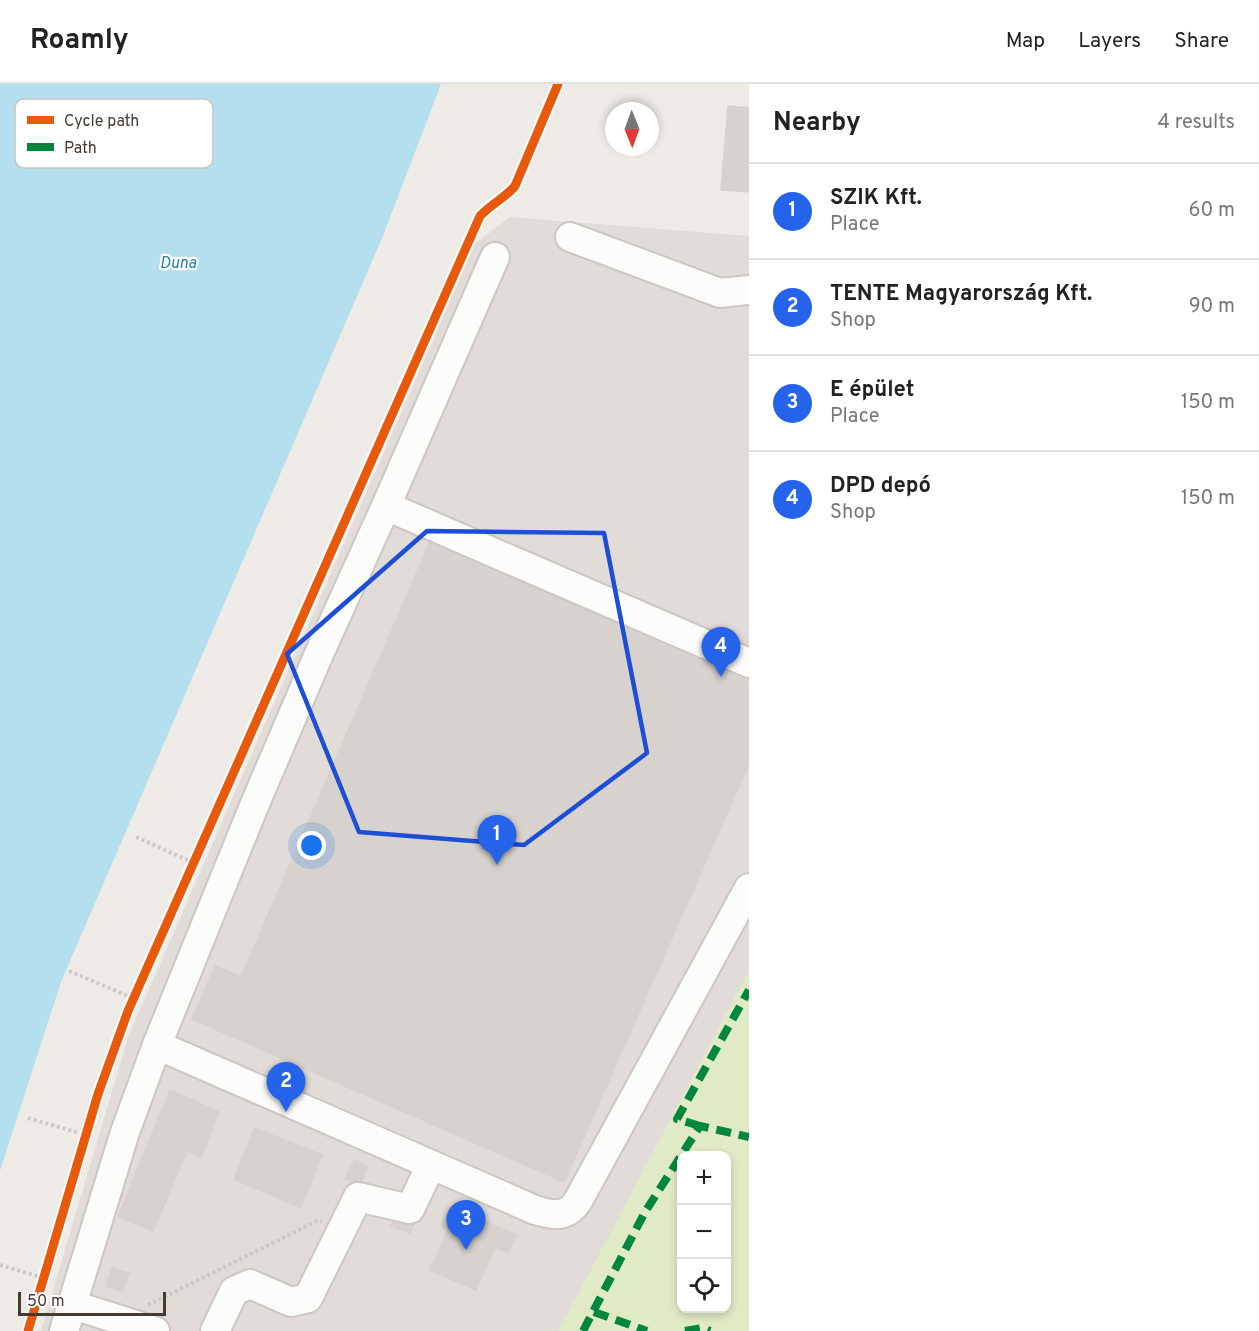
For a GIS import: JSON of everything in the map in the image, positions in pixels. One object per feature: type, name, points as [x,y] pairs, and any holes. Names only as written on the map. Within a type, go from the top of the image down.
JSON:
[{"type":"lane","points":[[570,237],[711,290],[727,293],[749,290]]},
{"type":"lane","points":[[155,1331],[68,1318],[126,1132],[157,1045],[319,654],[495,256]]},
{"type":"lane","points":[[386,506],[749,663]]},
{"type":"lane","points":[[157,1045],[549,1215],[561,1214],[574,1209],[749,888]]},
{"type":"lane","points":[[215,1331],[234,1291],[250,1284],[291,1302],[308,1298],[358,1197],[410,1209],[431,1165]]},
{"type":"path","points":[[136,837],[194,863]]},
{"type":"path","points":[[189,874],[198,854]]},
{"type":"path","points":[[69,971],[132,1002],[138,988]]},
{"type":"path","points":[[28,1118],[86,1136]]},
{"type":"path","points":[[83,1146],[89,1125]]},
{"type":"path","points":[[0,1265],[44,1278]]},
{"type":"path","points":[[41,1289],[48,1267]]},
{"type":"highlighted area","points":[[427,531],[604,533],[647,753],[524,845],[359,832],[287,654]]},
{"type":"shaded area","points":[[510,217],[749,236],[749,971],[559,1331],[41,1331],[128,1037],[475,244]]},
{"type":"green space","points":[[749,971],[749,1331],[559,1331]]},
{"type":"water","name":"Duna","points":[[0,84],[441,84],[383,236],[61,982],[0,1171]]},
{"type":"building","points":[[728,106],[749,108],[749,192],[721,190]]},
{"type":"building","points":[[430,542],[749,682],[749,764],[564,1182],[192,1019],[215,966],[241,977]]},
{"type":"building","points":[[170,1090],[219,1112],[201,1157],[187,1151],[153,1231],[118,1217]]},
{"type":"building","points":[[254,1128],[322,1155],[301,1208],[234,1179]]},
{"type":"building","points":[[354,1160],[368,1166],[360,1186],[345,1179]]},
{"type":"building","points":[[450,1206],[516,1235],[508,1253],[495,1247],[476,1290],[430,1270],[448,1229],[441,1226]]},
{"type":"building","points":[[396,1212],[416,1220],[410,1233],[391,1226]]},
{"type":"building","points":[[112,1268],[129,1273],[123,1291],[106,1286]]},
{"type":"marked path","points":[[700,1126],[677,1119],[749,990]]},
{"type":"marked path","points":[[583,1331],[645,1212],[700,1126],[749,1137]]},
{"type":"marked path","points":[[594,1312],[647,1331]]},
{"type":"marked path","points":[[685,1331],[703,1328],[710,1331]]},
{"type":"cycle path","points":[[28,1331],[98,1094],[128,1011],[480,216],[515,186],[558,84]]},
{"type":"place","name":"DPD depó","points":[[721,677]]},
{"type":"place","name":"SZIK Kft.","points":[[497,865]]},
{"type":"place","name":"TENTE Magyarország Kft.","points":[[286,1112]]},
{"type":"place","name":"E épület","points":[[466,1250]]}]
